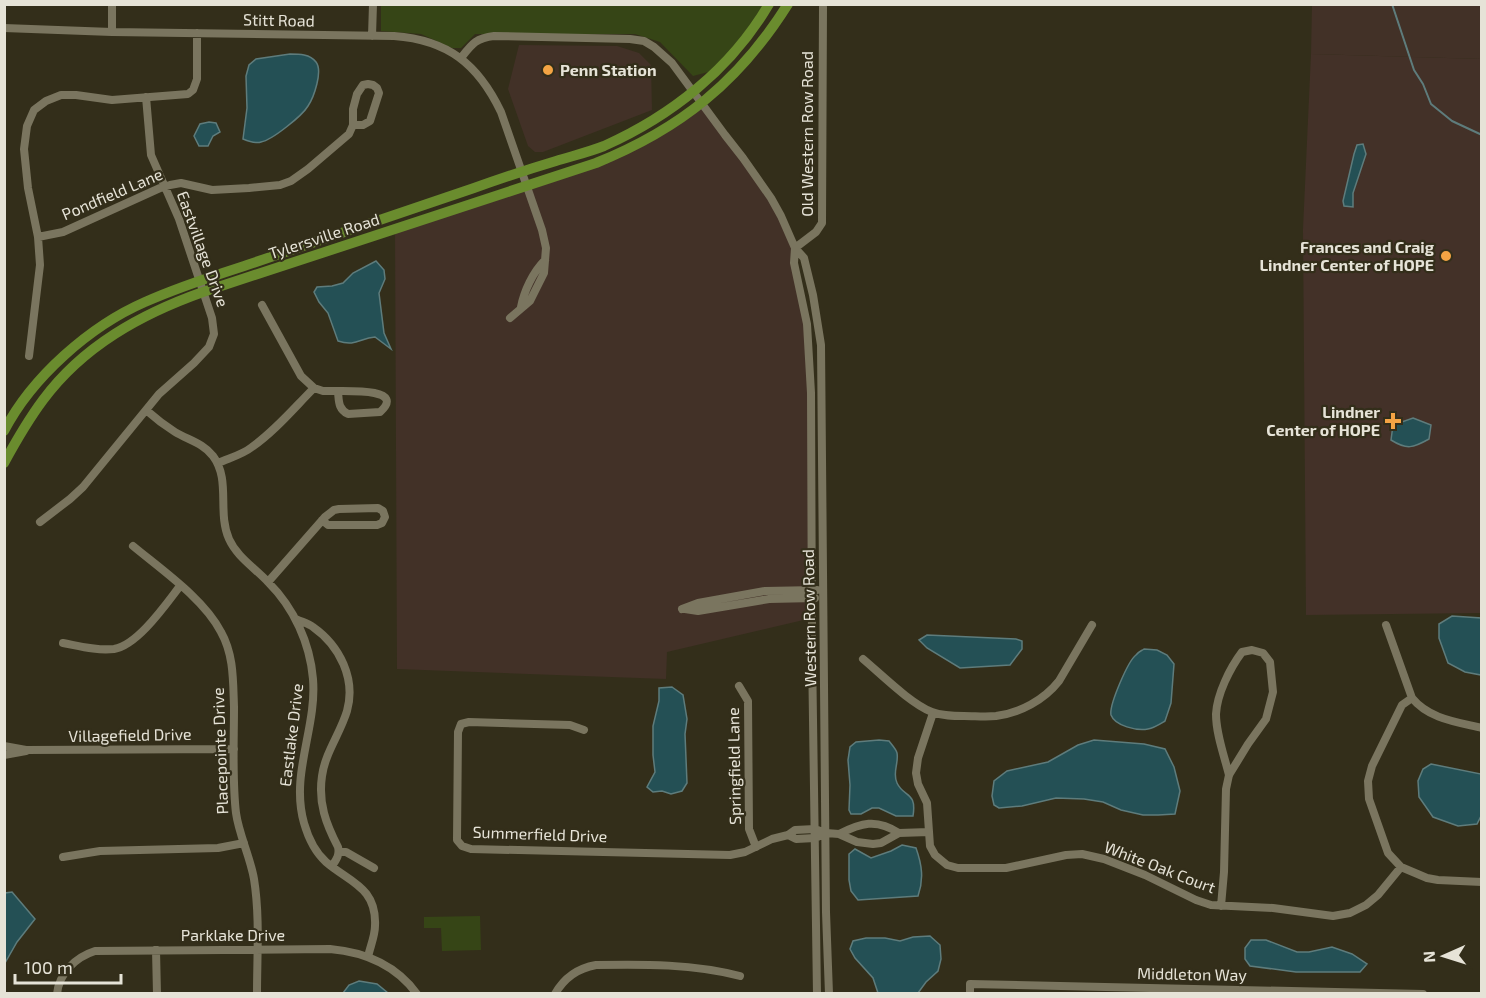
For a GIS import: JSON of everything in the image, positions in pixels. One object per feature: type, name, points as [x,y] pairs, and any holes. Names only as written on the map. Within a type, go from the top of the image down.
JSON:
[{"type":"main road","points":[[693,91],[728,61],[758,25],[769,4]]},
{"type":"main road","points":[[702,104],[748,59],[771,31],[788,4]]},
{"type":"main road","name":"Tylersville Road","points":[[4,463],[23,429],[44,399],[66,374],[90,352],[142,317],[201,286],[521,172],[602,147],[666,113],[693,91]]},
{"type":"main road","name":"Tylersville Road","points":[[4,431],[32,390],[60,359],[100,328],[130,309],[145,302],[596,163],[625,151],[681,119],[702,104]]},
{"type":"street","points":[[112,4],[112,32]]},
{"type":"street","points":[[372,36],[373,4]]},
{"type":"street","name":"Old Western Row Road","points":[[795,248],[816,232],[822,223],[823,7]]},
{"type":"street","name":"Stitt Road","points":[[4,28],[394,36],[421,39],[445,48],[461,58],[481,78],[495,100],[545,240],[544,273],[530,300],[510,318]]},
{"type":"street","points":[[29,356],[40,265],[38,237],[28,188],[24,149],[27,126],[34,110],[45,101],[61,95],[112,100],[188,94],[193,90],[197,79],[197,33]]},
{"type":"street","points":[[461,58],[481,37],[630,39],[644,41],[663,54],[693,91]]},
{"type":"street","name":"Pondfield Lane","points":[[38,237],[63,232],[164,187],[181,183],[212,190],[249,188],[280,184],[300,176],[352,130],[353,109],[359,89],[363,85],[373,85],[379,93],[370,122],[353,125]]},
{"type":"street","name":"Western Row Road","points":[[693,91],[759,179],[781,216],[795,248],[804,258],[821,345],[829,993]]},
{"type":"street","name":"Eastvillage Drive","points":[[40,522],[83,486],[159,394],[204,354],[212,342],[214,326],[201,286],[175,210],[151,155],[146,98]]},
{"type":"street","name":"Western Row Road","points":[[795,248],[794,263],[807,324],[809,349],[817,993]]},
{"type":"street","points":[[262,305],[302,376],[314,388],[323,391],[382,394],[386,404],[380,412],[348,414],[340,406],[338,392]]},
{"type":"street","points":[[146,410],[177,433],[201,445],[218,463],[244,453],[252,447],[314,388]]},
{"type":"street","name":"Eastlake Drive","points":[[218,463],[223,482],[224,519],[229,539],[241,557],[284,600],[296,619],[308,651],[314,694],[300,779],[300,805],[313,845],[325,861],[360,886],[372,904],[375,926],[368,957]]},
{"type":"street","points":[[268,582],[322,520],[334,510],[378,508],[383,511],[385,517],[382,523],[376,525],[328,525],[322,520]]},
{"type":"street","name":"Placepointe Drive","points":[[133,546],[212,617],[225,639],[230,654],[233,682],[236,814],[254,881],[257,993]]},
{"type":"street","points":[[63,643],[105,650],[126,645],[138,636],[180,586]]},
{"type":"street","points":[[812,594],[698,611],[682,609],[698,603],[765,591],[824,594]]},
{"type":"street","points":[[296,619],[311,625],[331,643],[342,660],[349,680],[350,695],[347,711],[325,765],[321,791],[322,808],[339,852],[332,866]]},
{"type":"street","points":[[863,659],[910,698],[933,713],[953,716],[996,716],[1035,702],[1052,689],[1092,625]]},
{"type":"street","points":[[1386,625],[1412,698],[1418,705],[1446,719],[1482,728]]},
{"type":"street","points":[[1221,906],[1226,789],[1229,775],[1266,719],[1274,692],[1270,662],[1263,653],[1252,650],[1242,652],[1232,665],[1219,698],[1216,713],[1229,775]]},
{"type":"street","name":"Springfield Lane","points":[[739,686],[748,701],[749,829],[756,847]]},
{"type":"street","points":[[1412,698],[1402,705],[1372,766],[1368,782],[1369,799],[1388,853],[1401,867],[1427,878],[1482,882]]},
{"type":"street","name":"White Oak Court","points":[[933,713],[916,768],[918,784],[927,803],[928,832],[932,851],[943,863],[952,867],[1006,868],[1066,855],[1082,854],[1104,859],[1145,875],[1211,905],[1273,908],[1333,916],[1350,913],[1366,905],[1378,895],[1401,867]]},
{"type":"street","name":"Summerfield Drive","points":[[584,730],[570,725],[469,722],[460,724],[457,840],[462,846],[471,849],[730,855],[745,852],[772,839],[788,835],[796,839],[815,833]]},
{"type":"street","name":"Villagefield Drive","points":[[4,746],[26,750],[234,749]]},
{"type":"street","name":"Villagefield Drive","points":[[4,755],[26,750]]},
{"type":"street","points":[[838,834],[870,823],[886,826],[899,833]]},
{"type":"street","points":[[815,833],[838,834],[857,842],[873,844],[881,843],[899,833],[928,832]]},
{"type":"street","points":[[63,857],[100,851],[218,848],[244,843]]},
{"type":"street","points":[[339,852],[346,852],[374,868]]},
{"type":"street","name":"Parklake Drive","points":[[57,993],[64,973],[71,965],[90,953],[100,951],[330,949],[346,950],[386,966],[400,975],[417,993]]},
{"type":"street","points":[[156,950],[157,993]]},
{"type":"street","points":[[555,993],[562,983],[575,972],[596,965],[687,967],[719,970],[740,976]]},
{"type":"street","name":"Middleton Way","points":[[970,993],[970,984],[1068,990],[1423,993]]},
{"type":"shaded area","points":[[1312,5],[1481,5],[1481,59],[1311,54]]},
{"type":"shaded area","points":[[519,45],[617,46],[639,53],[651,65],[652,110],[543,152],[535,152],[528,146],[508,89]]},
{"type":"shaded area","name":"Lindner Center of HOPE","points":[[1311,54],[1481,59],[1481,613],[1306,615],[1303,229]]},
{"type":"shaded area","points":[[702,104],[759,179],[795,248],[807,324],[812,618],[667,652],[666,679],[397,669],[395,229],[596,163]]},
{"type":"green space","points":[[381,5],[765,5],[753,23],[712,71],[693,76],[660,42],[635,34],[475,34],[461,48],[452,48],[421,34],[381,31]]},
{"type":"green space","points":[[480,916],[481,950],[442,951],[441,928],[424,928],[424,917]]},
{"type":"water","points":[[290,54],[308,56],[314,59],[318,66],[317,84],[310,102],[300,116],[272,137],[259,143],[243,139],[247,108],[246,76],[249,65],[256,59]]},
{"type":"water","points":[[216,123],[220,132],[213,136],[208,146],[199,146],[194,136],[200,124]]},
{"type":"water","points":[[1363,144],[1366,154],[1353,193],[1353,207],[1344,206],[1343,201],[1354,154],[1357,145]]},
{"type":"water","points":[[376,261],[384,270],[385,279],[379,293],[384,333],[391,349],[375,337],[354,343],[338,341],[328,313],[314,292],[317,287],[343,283],[353,273]]},
{"type":"water","points":[[1413,418],[1431,425],[1429,439],[1410,447],[1391,440],[1393,425]]},
{"type":"water","points":[[1452,616],[1481,618],[1481,675],[1465,672],[1448,663],[1439,638],[1439,624]]},
{"type":"water","points":[[927,635],[1016,639],[1022,641],[1022,649],[1010,665],[960,668],[927,648],[919,640]]},
{"type":"water","points":[[1144,649],[1157,650],[1167,655],[1174,664],[1171,703],[1165,721],[1152,728],[1143,729],[1122,725],[1113,719],[1111,710],[1124,674],[1133,659]]},
{"type":"water","points":[[672,687],[683,695],[687,719],[685,734],[687,783],[682,791],[671,794],[662,791],[653,792],[647,787],[655,772],[653,726],[659,701],[659,688]]},
{"type":"water","points":[[1094,740],[1144,744],[1165,749],[1174,767],[1180,791],[1175,814],[1143,815],[1121,810],[1103,802],[1084,799],[1056,798],[1022,806],[999,808],[994,805],[992,796],[994,781],[1007,771],[1048,762],[1078,745]]},
{"type":"water","points":[[889,741],[896,752],[897,783],[912,799],[913,816],[896,816],[879,808],[872,808],[861,814],[851,814],[849,810],[850,747],[856,742]]},
{"type":"water","points":[[1431,764],[1481,774],[1481,816],[1477,824],[1458,826],[1433,817],[1419,797],[1418,781],[1423,769]]},
{"type":"water","points":[[902,845],[916,848],[918,854],[922,878],[918,896],[858,900],[851,891],[849,854],[855,849],[871,858]]},
{"type":"water","points":[[12,892],[35,919],[17,942],[5,963],[5,893]]},
{"type":"water","points":[[930,936],[940,945],[941,959],[938,971],[918,993],[878,993],[873,978],[850,949],[853,941],[866,938],[900,941],[913,937]]},
{"type":"water","points":[[1251,940],[1266,940],[1297,952],[1332,947],[1352,954],[1367,964],[1360,972],[1296,972],[1250,966],[1245,959],[1245,948]]},
{"type":"water","points":[[359,981],[377,984],[388,993],[343,993],[349,985]]},
{"type":"waterway","points":[[1392,4],[1414,70],[1431,104],[1452,121],[1482,135]]},
{"type":"place","name":"Penn Station","points":[[548,70]]},
{"type":"place","name":"Frances and Craig Lindner Center of HOPE","points":[[1446,256]]},
{"type":"place","name":"Lindner Center of HOPE","points":[[1393,421]]}]
